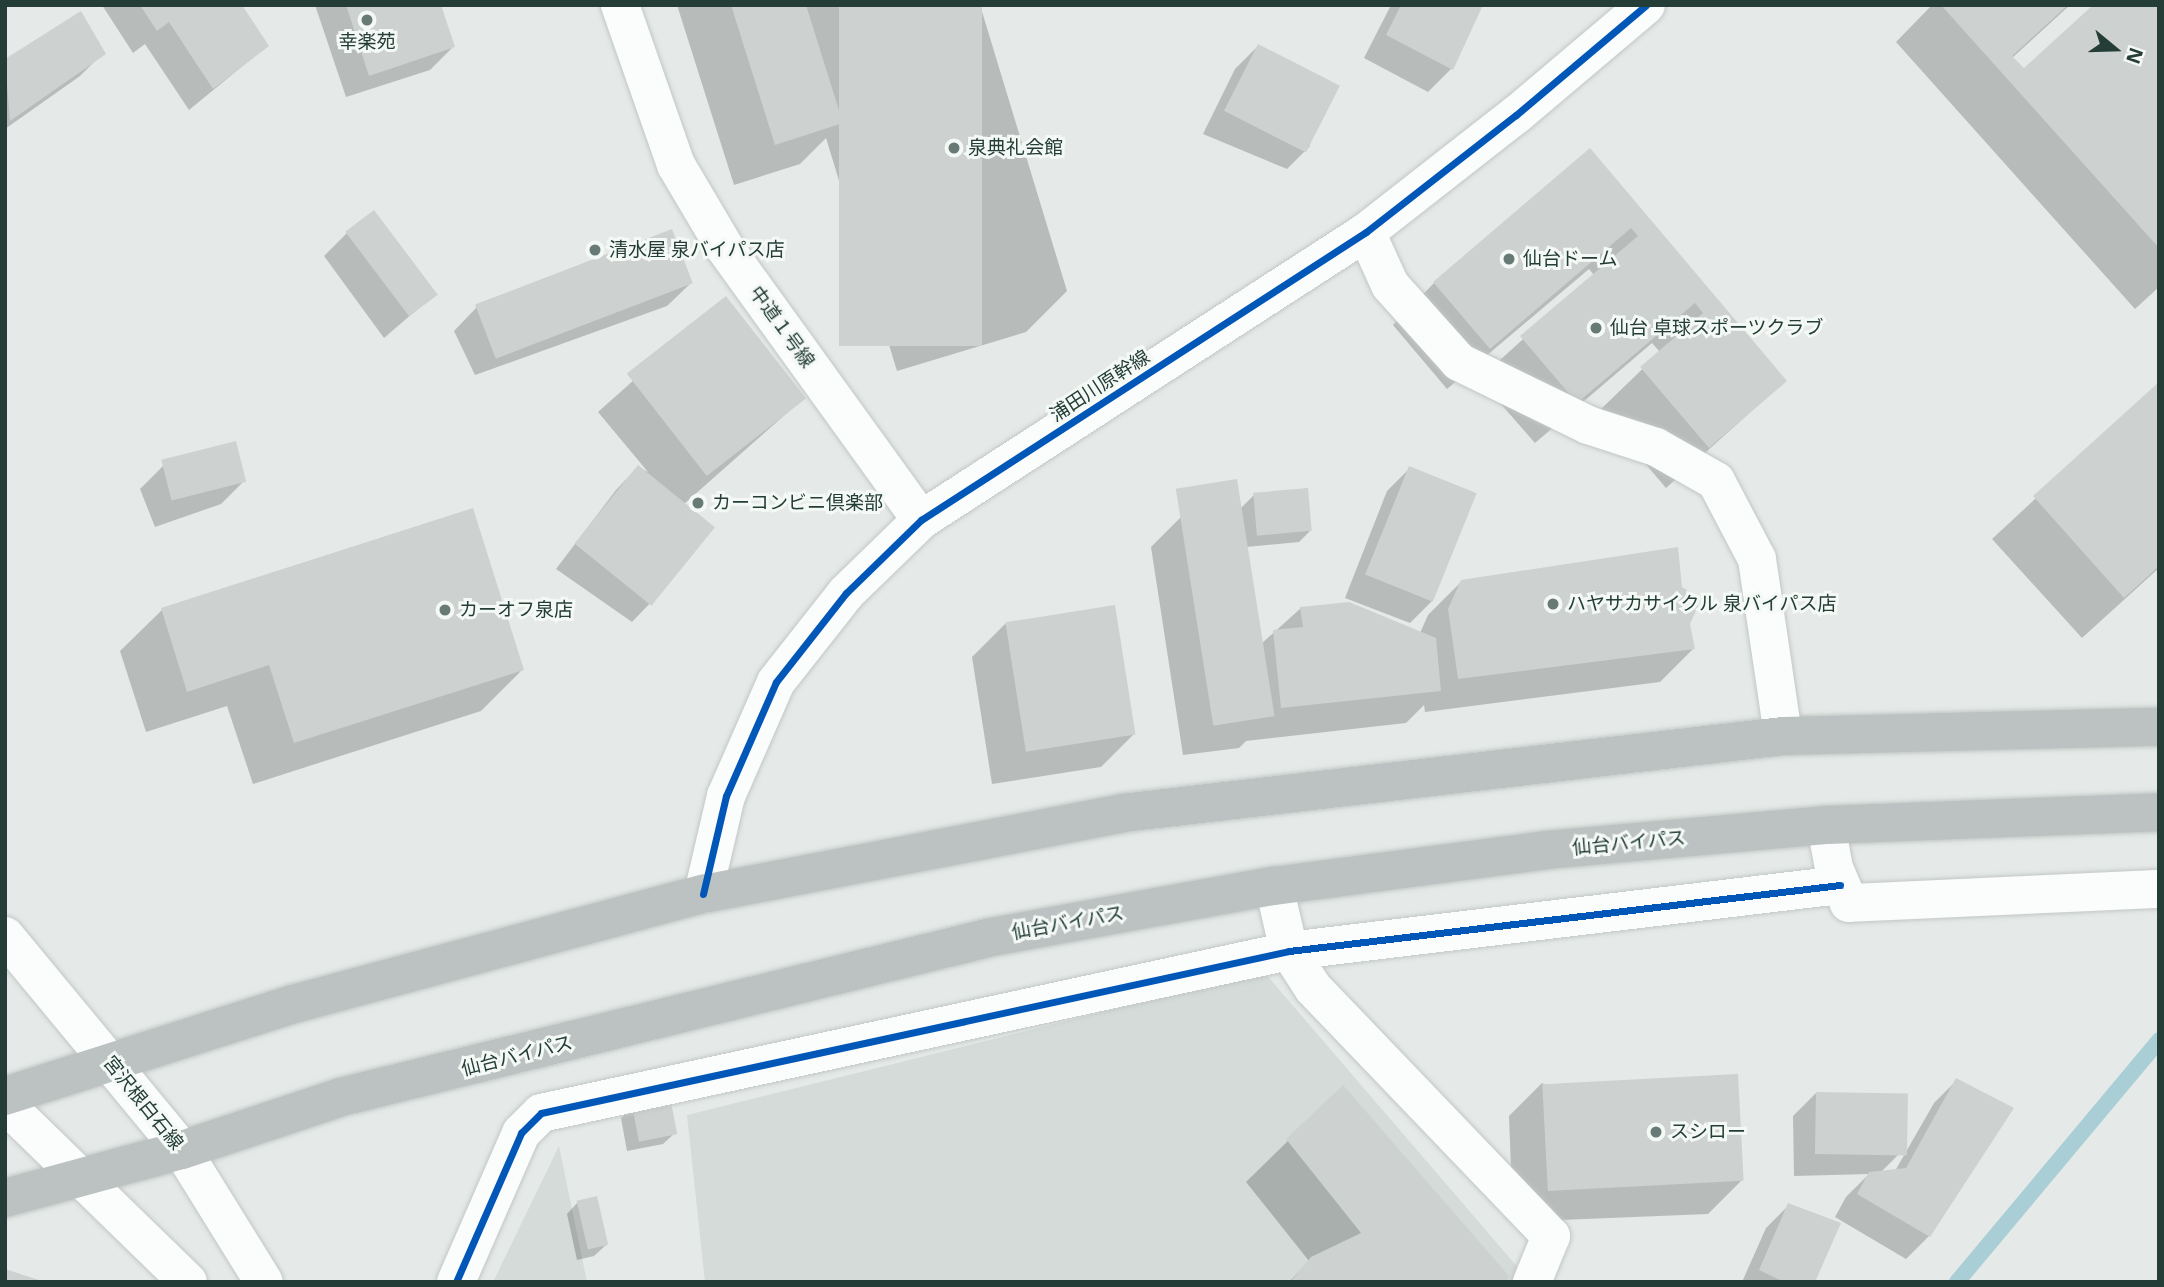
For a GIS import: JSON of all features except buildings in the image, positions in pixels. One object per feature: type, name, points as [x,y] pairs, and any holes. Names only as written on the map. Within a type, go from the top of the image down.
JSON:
[{"type":"highway","points":[[5,1096],[113,1064],[293,1004],[704,894],[1123,813],[1783,736],[2159,727]]},
{"type":"highway","name":"仙台バイパス","points":[[5,1198],[79,1175],[182,1150],[341,1097],[485,1065],[992,937],[1274,886],[1547,850],[1826,825],[2159,812]]},
{"type":"street","name":"中道１号線","points":[[620,5],[676,165],[725,248],[921,520]]},
{"type":"street","name":"浦田川原幹線","points":[[704,894],[726,796],[776,682],[846,593],[921,520],[1367,232],[1516,115],[1646,5]]},
{"type":"street","points":[[1367,232],[1390,285],[1459,362],[1588,425],[1656,447],[1716,481],[1757,559],[1783,736]]},
{"type":"street","points":[[1826,825],[1840,885],[1849,903],[2159,889]]},
{"type":"street","points":[[456,1282],[520,1133],[541,1113],[1289,951],[1840,885]]},
{"type":"street","points":[[1274,886],[1289,951],[1313,988],[1551,1236],[1532,1282]]},
{"type":"street","name":"宮沢根白石線","points":[[5,936],[182,1150],[264,1282]]},
{"type":"street","points":[[5,1104],[188,1282]]},
{"type":"shaded area","points":[[1264,972],[1520,1270],[1514,1282],[705,1282],[687,1115]]},
{"type":"shaded area","points":[[559,1146],[587,1282],[493,1282]]},
{"type":"waterway","points":[[1957,1282],[2159,1040]]},
{"type":"cycle path","points":[[703,894],[726,796],[776,682],[846,593],[921,520],[1366,232],[1516,115],[1646,5]]},
{"type":"cycle path","points":[[456,1282],[521,1133],[541,1113],[1289,951],[1840,885]]},
{"type":"place","name":"幸楽苑","points":[[367,20]]},
{"type":"place","name":"泉典礼会館","points":[[954,148]]},
{"type":"place","name":"清水屋 泉バイパス店","points":[[595,250]]},
{"type":"place","name":"仙台ドーム","points":[[1509,259]]},
{"type":"place","name":"仙台 卓球スポーツクラブ","points":[[1596,328]]},
{"type":"place","name":"カーコンビニ倶楽部","points":[[698,503]]},
{"type":"place","name":"ハヤサカサイクル 泉バイパス店","points":[[1553,604]]},
{"type":"place","name":"カーオフ泉店","points":[[445,610]]},
{"type":"place","name":"スシロー","points":[[1656,1132]]}]
